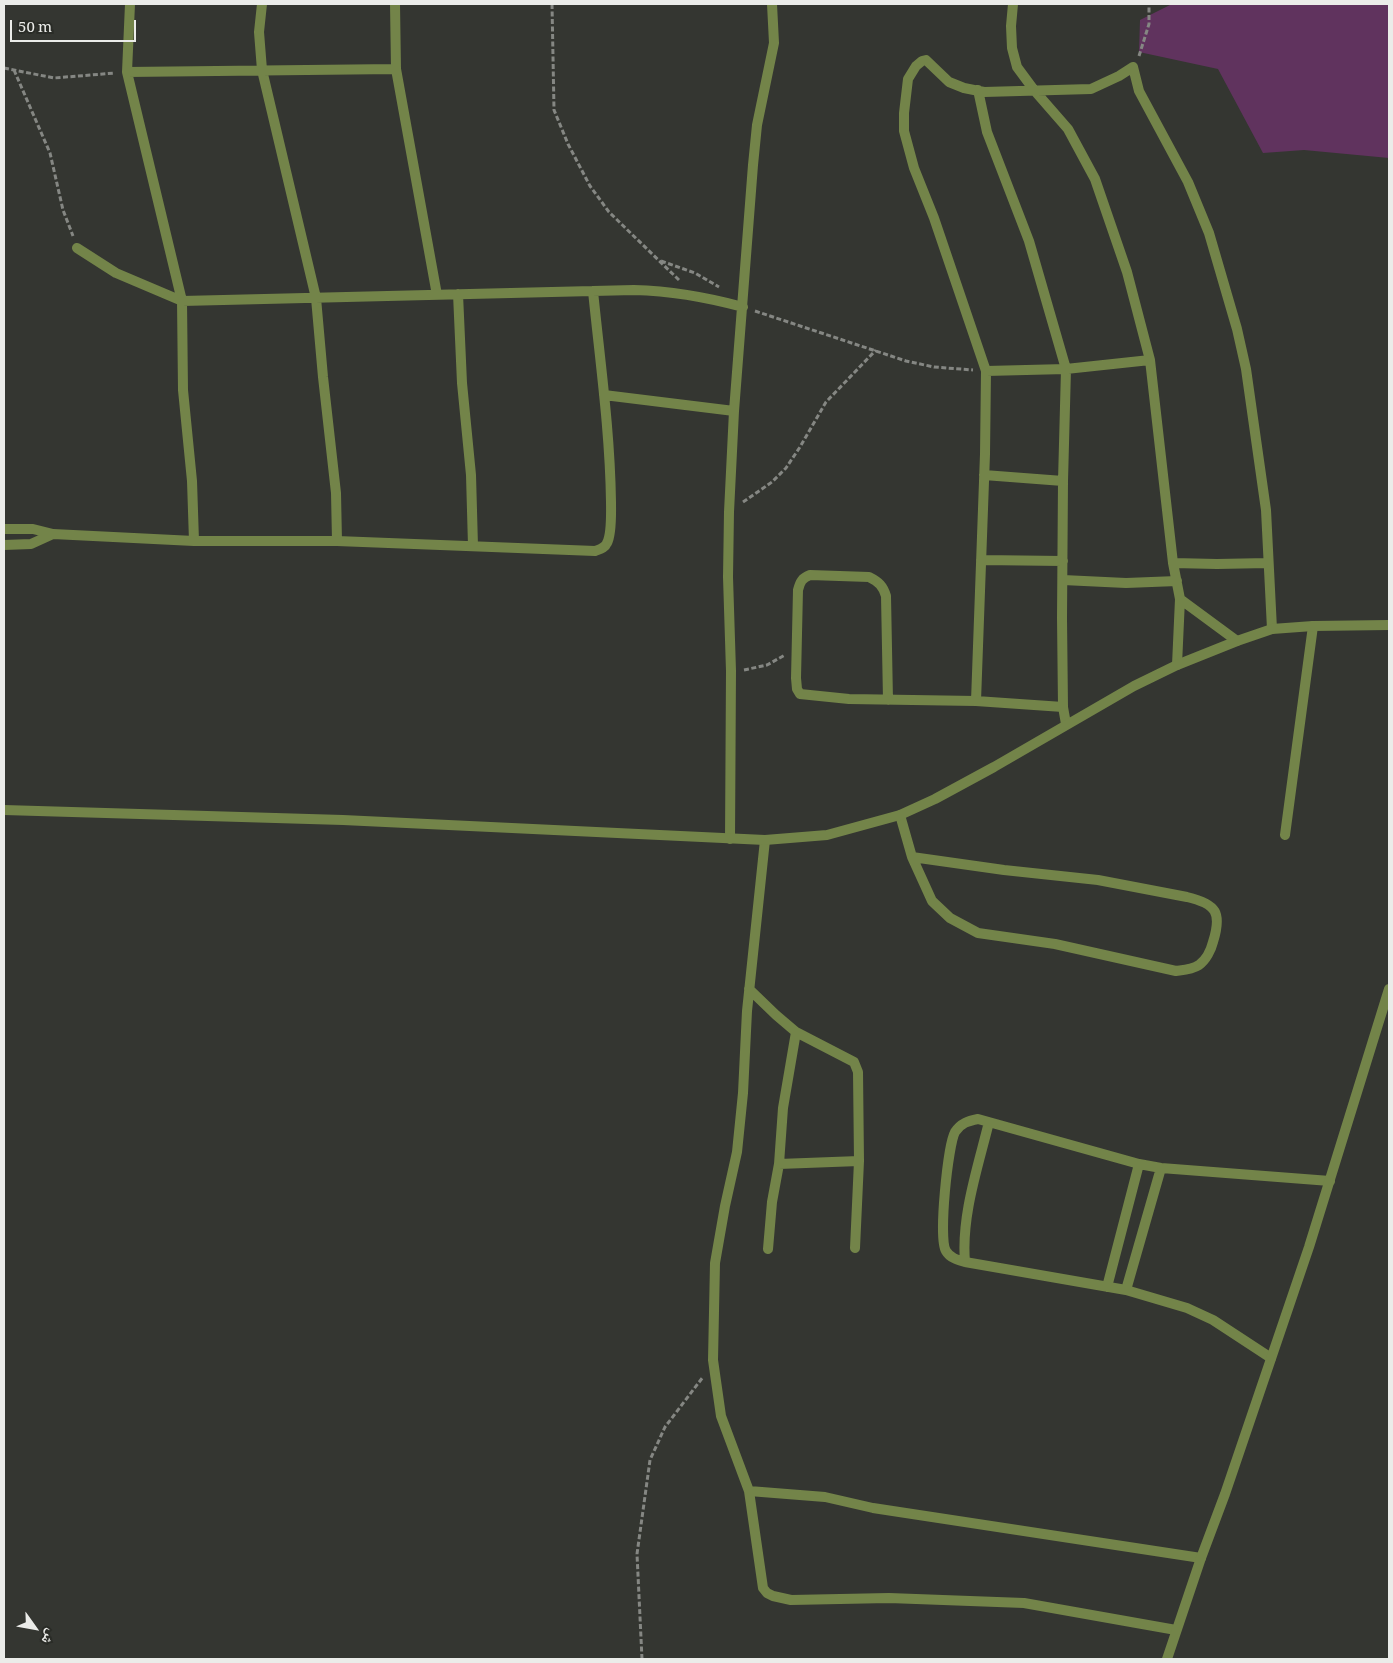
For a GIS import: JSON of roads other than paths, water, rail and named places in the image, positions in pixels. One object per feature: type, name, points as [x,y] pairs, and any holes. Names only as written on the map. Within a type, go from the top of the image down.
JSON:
[{"type":"street","points":[[130,4],[127,72],[182,302],[183,390],[192,481],[194,541]]},
{"type":"street","points":[[262,4],[259,32],[262,70],[316,298],[336,493],[337,541]]},
{"type":"street","points":[[395,4],[396,69],[437,295]]},
{"type":"street","points":[[730,839],[731,671],[728,577],[734,411],[757,125],[774,43],[772,4]]},
{"type":"street","points":[[1013,4],[1012,48],[1017,67],[1068,129],[1095,179],[1127,272],[1150,360],[1173,562],[1180,599],[1177,665]]},
{"type":"street","points":[[976,701],[986,371],[934,218],[911,159],[904,131],[908,79],[916,66],[926,60],[949,82],[964,88],[1006,92],[1091,89],[1133,67],[1139,91],[1188,182],[1209,233],[1237,329],[1246,369],[1266,510],[1272,630]]},
{"type":"street","points":[[127,72],[396,69]]},
{"type":"street","points":[[978,90],[987,132],[1029,241],[1066,369],[1063,481],[1063,706],[1066,724]]},
{"type":"street","points":[[77,248],[116,272],[182,302],[458,294],[666,291],[695,295],[743,307]]},
{"type":"street","points":[[4,529],[33,529],[53,534],[194,541],[337,541],[595,551],[603,548],[608,542],[611,516],[611,482],[593,291]]},
{"type":"street","points":[[458,294],[462,383],[471,474],[473,546]]},
{"type":"street","points":[[986,371],[1066,369],[1150,360]]},
{"type":"street","points":[[604,395],[734,411]]},
{"type":"street","points":[[984,476],[1063,481]]},
{"type":"street","points":[[4,545],[31,544],[53,534]]},
{"type":"street","points":[[981,560],[1063,561]]},
{"type":"street","points":[[1173,562],[1217,564],[1268,563]]},
{"type":"street","points":[[888,700],[886,596],[884,587],[878,581],[869,577],[810,575],[805,577],[800,581],[798,590],[796,684],[800,694],[849,699],[888,700],[976,701],[1063,706]]},
{"type":"street","points":[[1063,580],[1126,583],[1177,582]]},
{"type":"street","points":[[1180,599],[1237,641]]},
{"type":"street","points":[[4,810],[343,820],[730,839],[765,840],[827,834],[900,815],[935,799],[1134,686],[1177,665],[1237,641],[1272,630],[1313,626],[1389,625]]},
{"type":"street","points":[[1285,835],[1313,626]]},
{"type":"street","points":[[900,815],[912,858],[932,901],[950,918],[978,933],[1055,944],[1176,971],[1190,969],[1201,964],[1212,948],[1218,925],[1216,914],[1210,906],[1201,900],[1098,880],[912,858]]},
{"type":"street","points":[[765,840],[749,988],[737,1152],[715,1263],[713,1360],[720,1416],[749,1491],[761,1583],[766,1593],[791,1600],[889,1598],[1024,1603],[1176,1630]]},
{"type":"street","points":[[749,988],[796,1032],[854,1062],[858,1072],[859,1092],[855,1248]]},
{"type":"street","points":[[1167,1659],[1225,1494],[1330,1181],[1389,989]]},
{"type":"street","points":[[768,1249],[772,1202],[779,1164],[783,1108],[796,1032]]},
{"type":"street","points":[[1271,1358],[1214,1320],[1188,1308],[1126,1290],[965,1262],[952,1258],[945,1250],[942,1240],[946,1183],[955,1133],[964,1122],[978,1119],[1139,1164],[1161,1168],[1330,1181]]},
{"type":"street","points":[[965,1262],[964,1247],[970,1204],[989,1122]]},
{"type":"street","points":[[779,1164],[858,1162]]},
{"type":"street","points":[[1107,1287],[1139,1164]]},
{"type":"street","points":[[1126,1290],[1161,1168]]},
{"type":"street","points":[[749,1491],[825,1498],[873,1508],[1201,1558]]}]
